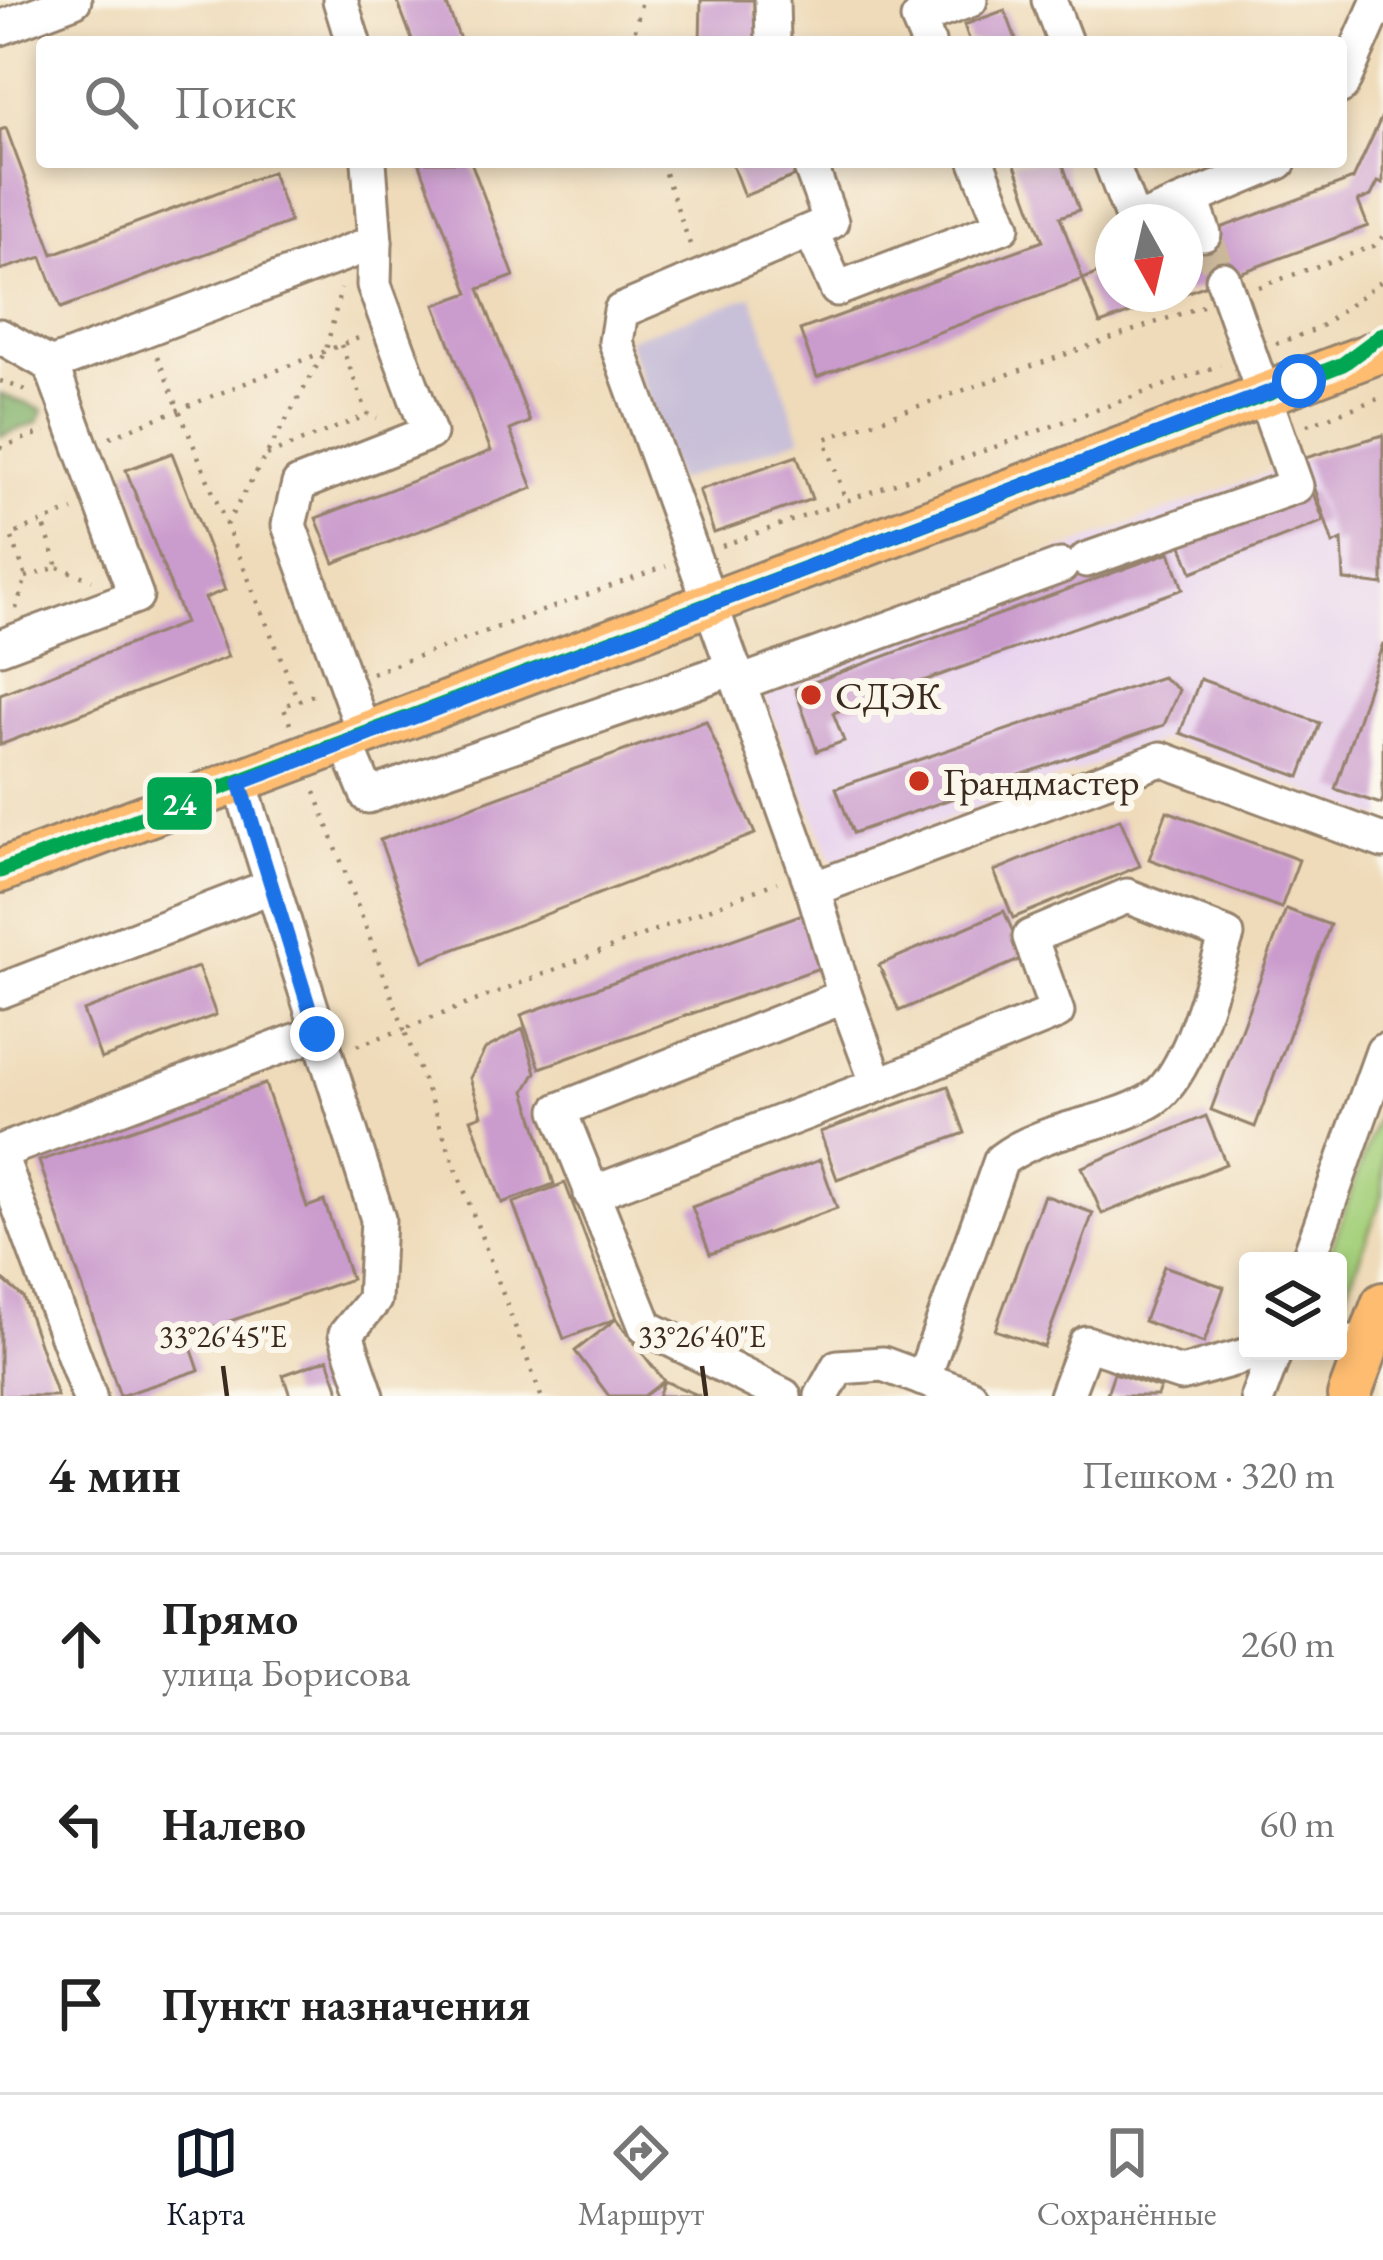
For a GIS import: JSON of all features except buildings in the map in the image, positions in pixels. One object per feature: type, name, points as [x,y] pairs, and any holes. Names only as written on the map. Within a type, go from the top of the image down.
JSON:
[{"type":"main road","points":[[0,872],[1363,357],[1383,334]]},
{"type":"main road","points":[[1349,1396],[1363,1329]]},
{"type":"lane","points":[[0,28],[74,0]]},
{"type":"lane","points":[[340,0],[351,36]]},
{"type":"lane","points":[[772,0],[773,36]]},
{"type":"lane","points":[[926,36],[919,19],[970,0]]},
{"type":"lane","points":[[1049,0],[1063,36]]},
{"type":"lane","points":[[1347,72],[1379,0]]},
{"type":"lane","points":[[369,168],[362,247],[429,433],[298,484],[290,525],[345,683],[368,796],[1296,486],[1226,288]]},
{"type":"lane","points":[[811,168],[831,222],[622,311],[616,342],[810,880],[878,1085]]},
{"type":"lane","points":[[811,231],[837,289],[1003,226],[979,168]]},
{"type":"lane","points":[[1113,168],[1128,204]]},
{"type":"lane","points":[[1180,204],[1265,168]]},
{"type":"lane","points":[[1192,199],[1204,234]]},
{"type":"lane","points":[[51,365],[362,247]]},
{"type":"lane","points":[[0,336],[51,365],[136,596],[2,647]]},
{"type":"lane","points":[[810,880],[1161,760],[1383,841]]},
{"type":"lane","points":[[240,783],[378,1219],[374,1300],[346,1334],[367,1396]]},
{"type":"lane","points":[[0,991],[272,886]]},
{"type":"lane","points":[[591,1194],[1057,1012],[1030,937],[1126,896],[1227,935],[1185,1058],[1151,1101],[1032,1138],[1001,1160],[923,1379]]},
{"type":"lane","points":[[784,1396],[646,1327],[559,1110],[845,996]]},
{"type":"lane","points":[[89,1396],[0,1154],[321,1045]]},
{"type":"lane","points":[[1311,1252],[1383,1051]]},
{"type":"lane","points":[[1066,1396],[1086,1343],[1181,1374],[1239,1358]]},
{"type":"lane","points":[[1258,1396],[1272,1360]]},
{"type":"lane","points":[[822,1396],[838,1367],[883,1364],[970,1396]]},
{"type":"path","points":[[633,36],[642,0]]},
{"type":"path","points":[[663,168],[702,280]]},
{"type":"path","points":[[846,501],[825,439],[1226,288],[1374,246],[1383,236]]},
{"type":"path","points":[[226,525],[326,350],[362,247]]},
{"type":"path","points":[[295,735],[283,706],[1317,328],[1383,280]]},
{"type":"path","points":[[0,448],[179,410],[389,326]]},
{"type":"path","points":[[146,329],[298,700]]},
{"type":"path","points":[[340,344],[368,415]]},
{"type":"path","points":[[1279,436],[1383,397]]},
{"type":"path","points":[[266,455],[368,415],[429,433]]},
{"type":"path","points":[[0,534],[11,535],[100,498]]},
{"type":"path","points":[[26,577],[58,567],[43,522]]},
{"type":"path","points":[[2,647],[26,577],[11,535]]},
{"type":"path","points":[[311,782],[542,1396]]},
{"type":"path","points":[[321,1045],[404,1029],[810,880]]},
{"type":"shaded area","points":[[752,296],[801,438],[676,481],[628,339]]},
{"type":"shaded area","points":[[1383,430],[1383,819],[1165,739],[833,862],[751,665]]},
{"type":"green space","points":[[0,394],[43,410],[38,422],[0,436]]},
{"type":"green space","points":[[1383,1101],[1383,1194],[1347,1291],[1347,1252],[1330,1252]]},
{"type":"tunnel","points":[[1204,234],[1223,279]]},
{"type":"transit line","name":"24","points":[[0,871],[1265,395],[1343,364],[1383,334]]},
{"type":"place","name":"СДЭК","points":[[811,695]]},
{"type":"place","name":"Грандмастер","points":[[919,781]]},
{"type":"route","points":[[317,1034],[240,783],[1299,381]]}]
